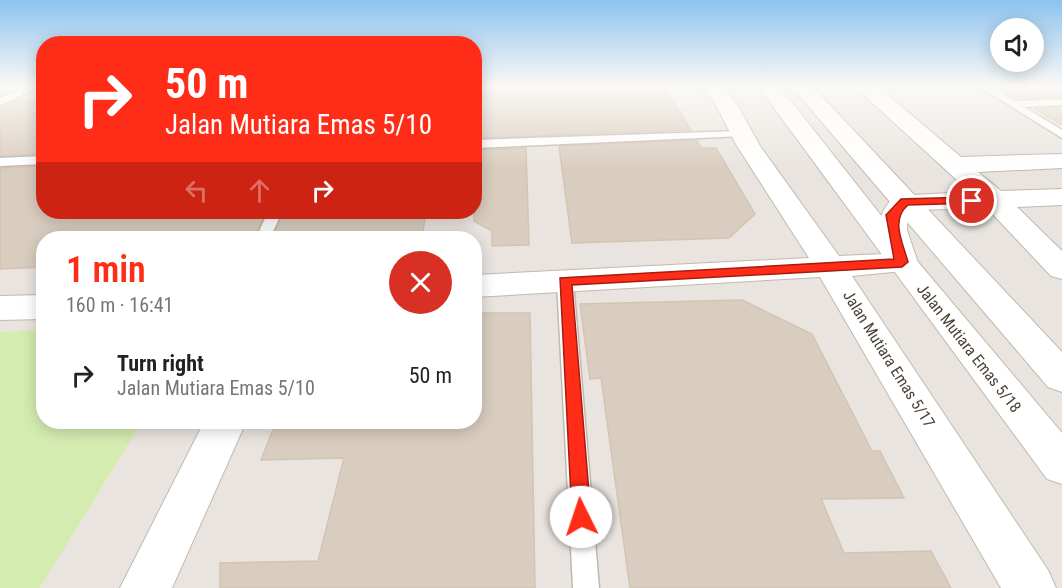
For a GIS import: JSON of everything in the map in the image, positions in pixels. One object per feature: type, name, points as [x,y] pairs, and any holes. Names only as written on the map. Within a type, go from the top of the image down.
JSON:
[{"type":"street","name":"Jalan Mutiara Emas 5/17","points":[[729,113],[831,266],[1030,588]]},
{"type":"street","name":"Jalan Mutiara Emas 5/18","points":[[789,113],[902,262],[1062,465]]},
{"type":"street","points":[[826,113],[1062,378]]},
{"type":"street","points":[[895,113],[994,200],[1062,269]]},
{"type":"street","points":[[953,165],[1062,161]]},
{"type":"street","points":[[482,286],[902,262],[892,220],[895,211],[905,202],[1062,197]]},
{"type":"street","points":[[0,308],[36,307]]},
{"type":"street","points":[[146,588],[222,429]]},
{"type":"lane","points":[[482,143],[687,113]]},
{"type":"lane","points":[[1027,113],[1062,135]]},
{"type":"lane","points":[[0,162],[36,160]]},
{"type":"lane","points":[[565,281],[586,588]]},
{"type":"shaded area","points":[[0,113],[36,113],[36,219],[482,219],[482,113],[1062,113],[1062,588],[40,588],[138,429],[482,429],[482,231],[36,231],[36,329],[0,332]]},
{"type":"green space","points":[[36,329],[36,429],[138,429],[40,588],[0,588],[0,332]]},
{"type":"building","points":[[0,113],[36,113],[36,154],[0,156]]},
{"type":"building","points":[[482,113],[681,113],[691,130],[482,138]]},
{"type":"building","points":[[1042,113],[1062,113],[1062,125]]},
{"type":"building","points":[[697,140],[701,148],[716,148],[755,214],[729,238],[572,243],[559,146]]},
{"type":"building","points":[[526,148],[529,245],[492,246],[492,231],[474,221],[474,219],[482,219],[482,150]]},
{"type":"building","points":[[36,166],[36,219],[263,219],[257,231],[36,231],[36,267],[0,269],[0,168]]},
{"type":"building","points":[[281,219],[425,219],[423,231],[275,231]]},
{"type":"building","points":[[742,300],[812,334],[872,451],[880,451],[904,498],[821,499],[844,553],[931,551],[951,588],[630,588],[601,378],[590,379],[580,304]]},
{"type":"building","points":[[482,313],[530,313],[535,588],[220,588],[220,563],[318,561],[344,458],[261,460],[273,429],[482,429]]},
{"type":"route","points":[[581,517],[565,281],[902,262],[892,225],[892,215],[898,207],[905,202],[972,201]]}]
